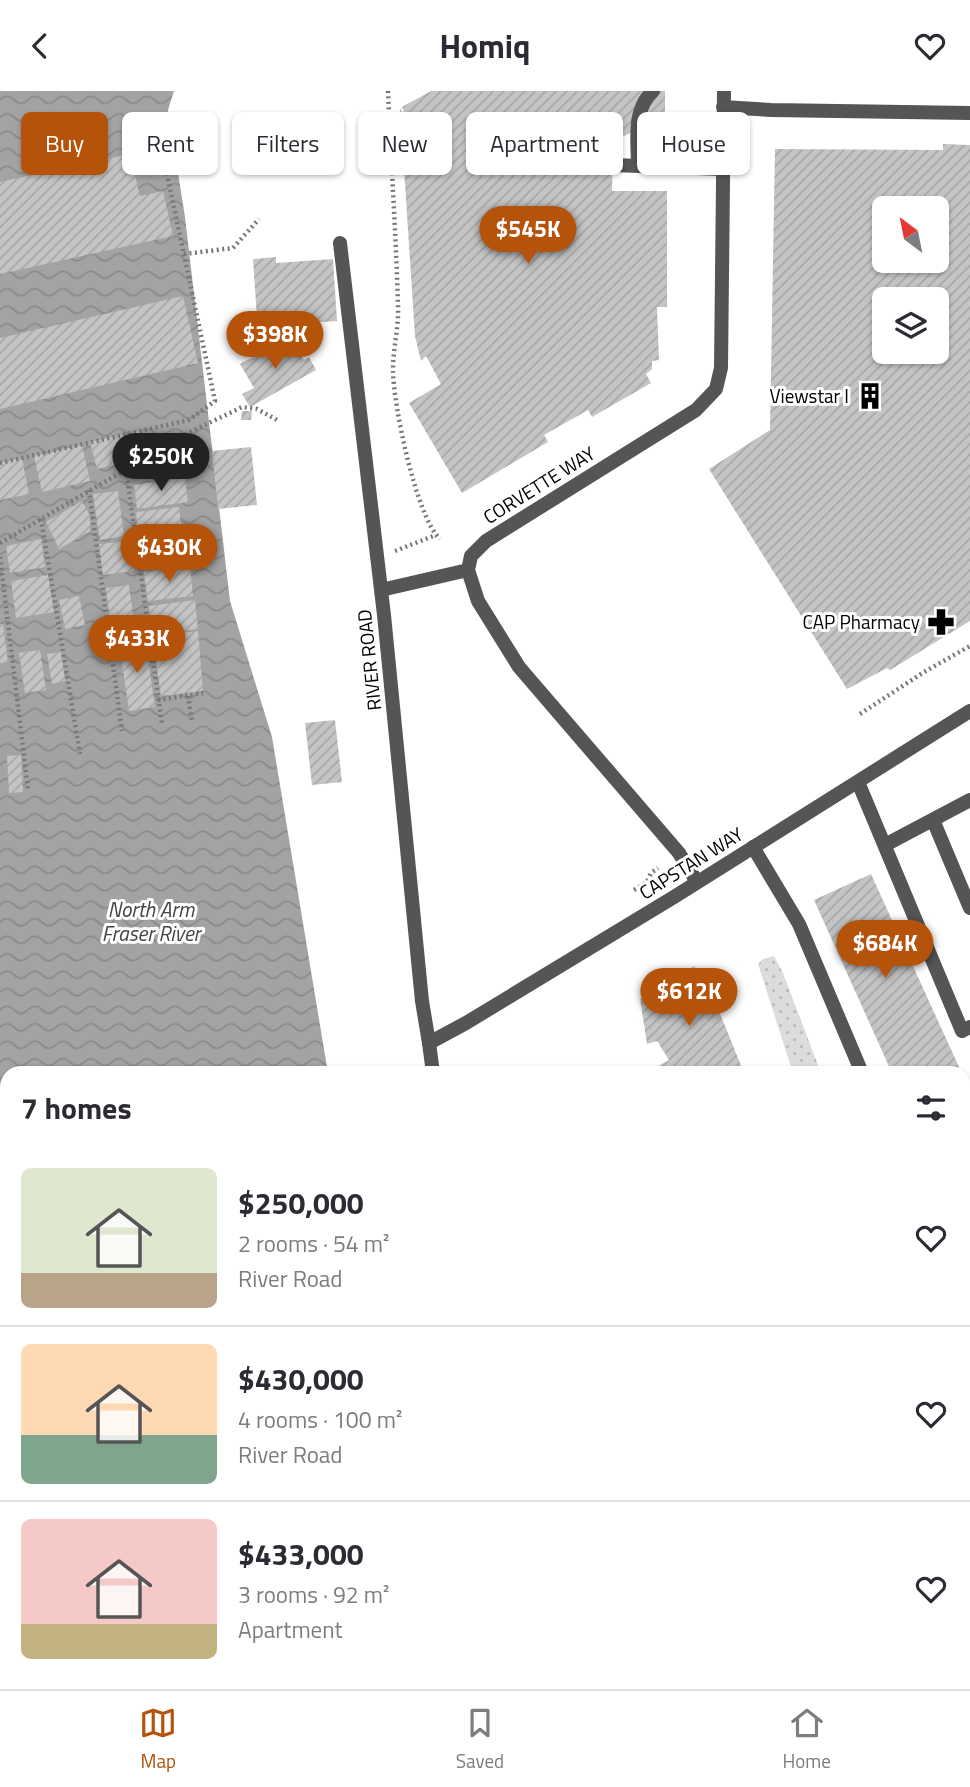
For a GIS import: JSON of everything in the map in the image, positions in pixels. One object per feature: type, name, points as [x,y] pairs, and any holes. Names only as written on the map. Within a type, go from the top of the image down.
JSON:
[{"type":"street","points":[[640,112],[653,91]]},
{"type":"street","name":"CORVETTE WAY","points":[[723,112],[724,91]]},
{"type":"street","points":[[723,107],[970,113]]},
{"type":"street","name":"CORVETTE WAY","points":[[468,570],[471,556],[486,541],[696,410],[716,389],[721,368],[723,175]]},
{"type":"street","name":"RIVER ROAD","points":[[340,243],[381,590],[422,1002],[432,1066]]},
{"type":"street","points":[[381,590],[468,570],[478,601],[519,667],[679,853],[697,882]]},
{"type":"street","name":"CAPSTAN WAY","points":[[429,1043],[697,882],[970,711]]},
{"type":"street","points":[[858,782],[962,1031],[970,1027]]},
{"type":"street","points":[[885,845],[970,800]]},
{"type":"street","points":[[933,820],[970,908]]},
{"type":"street","points":[[753,847],[799,924],[859,1066]]},
{"type":"path","points":[[377,558],[438,537],[428,521],[412,472],[396,407],[393,372],[398,309],[388,91]]},
{"type":"path","points":[[0,463],[189,420],[215,401],[167,175]]},
{"type":"path","points":[[184,254],[233,248],[259,219]]},
{"type":"path","points":[[0,543],[192,431],[242,407],[257,409],[279,421]]},
{"type":"path","points":[[126,470],[162,724]]},
{"type":"path","points":[[89,491],[122,731]]},
{"type":"path","points":[[41,519],[80,754]]},
{"type":"path","points":[[0,557],[28,789]]},
{"type":"path","points":[[860,714],[970,646]]},
{"type":"path","points":[[158,700],[203,693]]},
{"type":"path","points":[[188,696],[192,722]]},
{"type":"path","points":[[634,890],[647,882],[651,873],[658,868]]},
{"type":"shaded area","points":[[774,956],[783,973],[818,1066],[791,1066],[758,964],[763,959]]},
{"type":"water","name":"North Arm Fraser River","points":[[0,91],[174,91],[168,112],[122,112],[122,175],[178,175],[230,601],[272,737],[327,1066],[0,1066]]},
{"type":"building","points":[[431,91],[665,91],[665,112],[637,112],[637,129],[623,137],[623,112],[466,112],[466,175],[612,175],[612,191],[667,191],[667,307],[657,307],[659,360],[652,361],[652,369],[646,374],[651,383],[592,417],[588,410],[544,435],[548,442],[462,493],[409,403],[441,384],[426,356],[421,361],[415,336],[404,175],[452,175],[452,112],[402,112],[402,107]]},
{"type":"building","name":"Viewstar I","points":[[943,144],[970,145],[970,621],[890,670],[887,668],[847,689],[709,469],[770,430],[775,149],[943,150]]},
{"type":"building","points":[[122,156],[122,175],[135,175],[140,196],[163,191],[173,236],[0,274],[0,182],[32,175],[108,175],[108,159]]},
{"type":"building","points":[[276,257],[276,263],[333,259],[337,321],[280,325],[280,331],[258,333],[253,259]]},
{"type":"building","points":[[183,296],[198,363],[0,409],[0,338]]},
{"type":"building","points":[[291,337],[304,360],[309,357],[316,370],[250,407],[242,394],[254,388],[240,364]]},
{"type":"building","points":[[242,411],[252,411],[251,420],[241,420]]},
{"type":"building","points":[[141,431],[146,453],[97,469],[90,442]]},
{"type":"building","points":[[82,445],[90,481],[42,492],[34,456]]},
{"type":"building","points":[[251,447],[257,505],[218,509],[212,451]]},
{"type":"building","points":[[22,458],[29,494],[0,500],[0,463]]},
{"type":"building","points":[[185,478],[188,502],[137,509],[134,485]]},
{"type":"building","points":[[118,491],[124,536],[100,540],[93,494]]},
{"type":"building","points":[[82,501],[90,516],[90,531],[59,549],[46,522]]},
{"type":"building","points":[[179,507],[182,532],[139,538],[136,512]]},
{"type":"building","points":[[187,534],[191,563],[145,569],[141,540]]},
{"type":"building","points":[[41,539],[45,567],[10,573],[6,546]]},
{"type":"building","points":[[131,541],[134,571],[103,575],[99,544]]},
{"type":"building","points":[[190,566],[193,596],[148,601],[144,572]]},
{"type":"building","points":[[48,575],[54,612],[16,618],[11,581]]},
{"type":"building","points":[[129,585],[134,624],[111,627],[106,588]]},
{"type":"building","points":[[79,596],[85,625],[65,629],[59,600]]},
{"type":"building","points":[[195,600],[198,629],[153,635],[149,606]]},
{"type":"building","points":[[0,624],[3,624],[8,662],[0,663]]},
{"type":"building","points":[[198,631],[203,691],[161,696],[153,636]]},
{"type":"building","points":[[145,640],[155,707],[129,711],[119,643]]},
{"type":"building","points":[[40,650],[46,690],[25,693],[19,653]]},
{"type":"building","points":[[61,652],[65,681],[52,684],[47,654]]},
{"type":"building","points":[[335,720],[342,782],[312,785],[305,723]]},
{"type":"building","points":[[21,755],[23,792],[9,793],[7,756]]},
{"type":"building","points":[[871,874],[959,1066],[889,1066],[814,900]]},
{"type":"building","points":[[694,966],[717,1006],[741,1066],[658,1066],[669,1060],[657,1041],[647,1044],[640,999]]},
{"type":"place","name":"Viewstar I","points":[[870,396]]},
{"type":"place","name":"CAP Pharmacy","points":[[941,622]]}]
